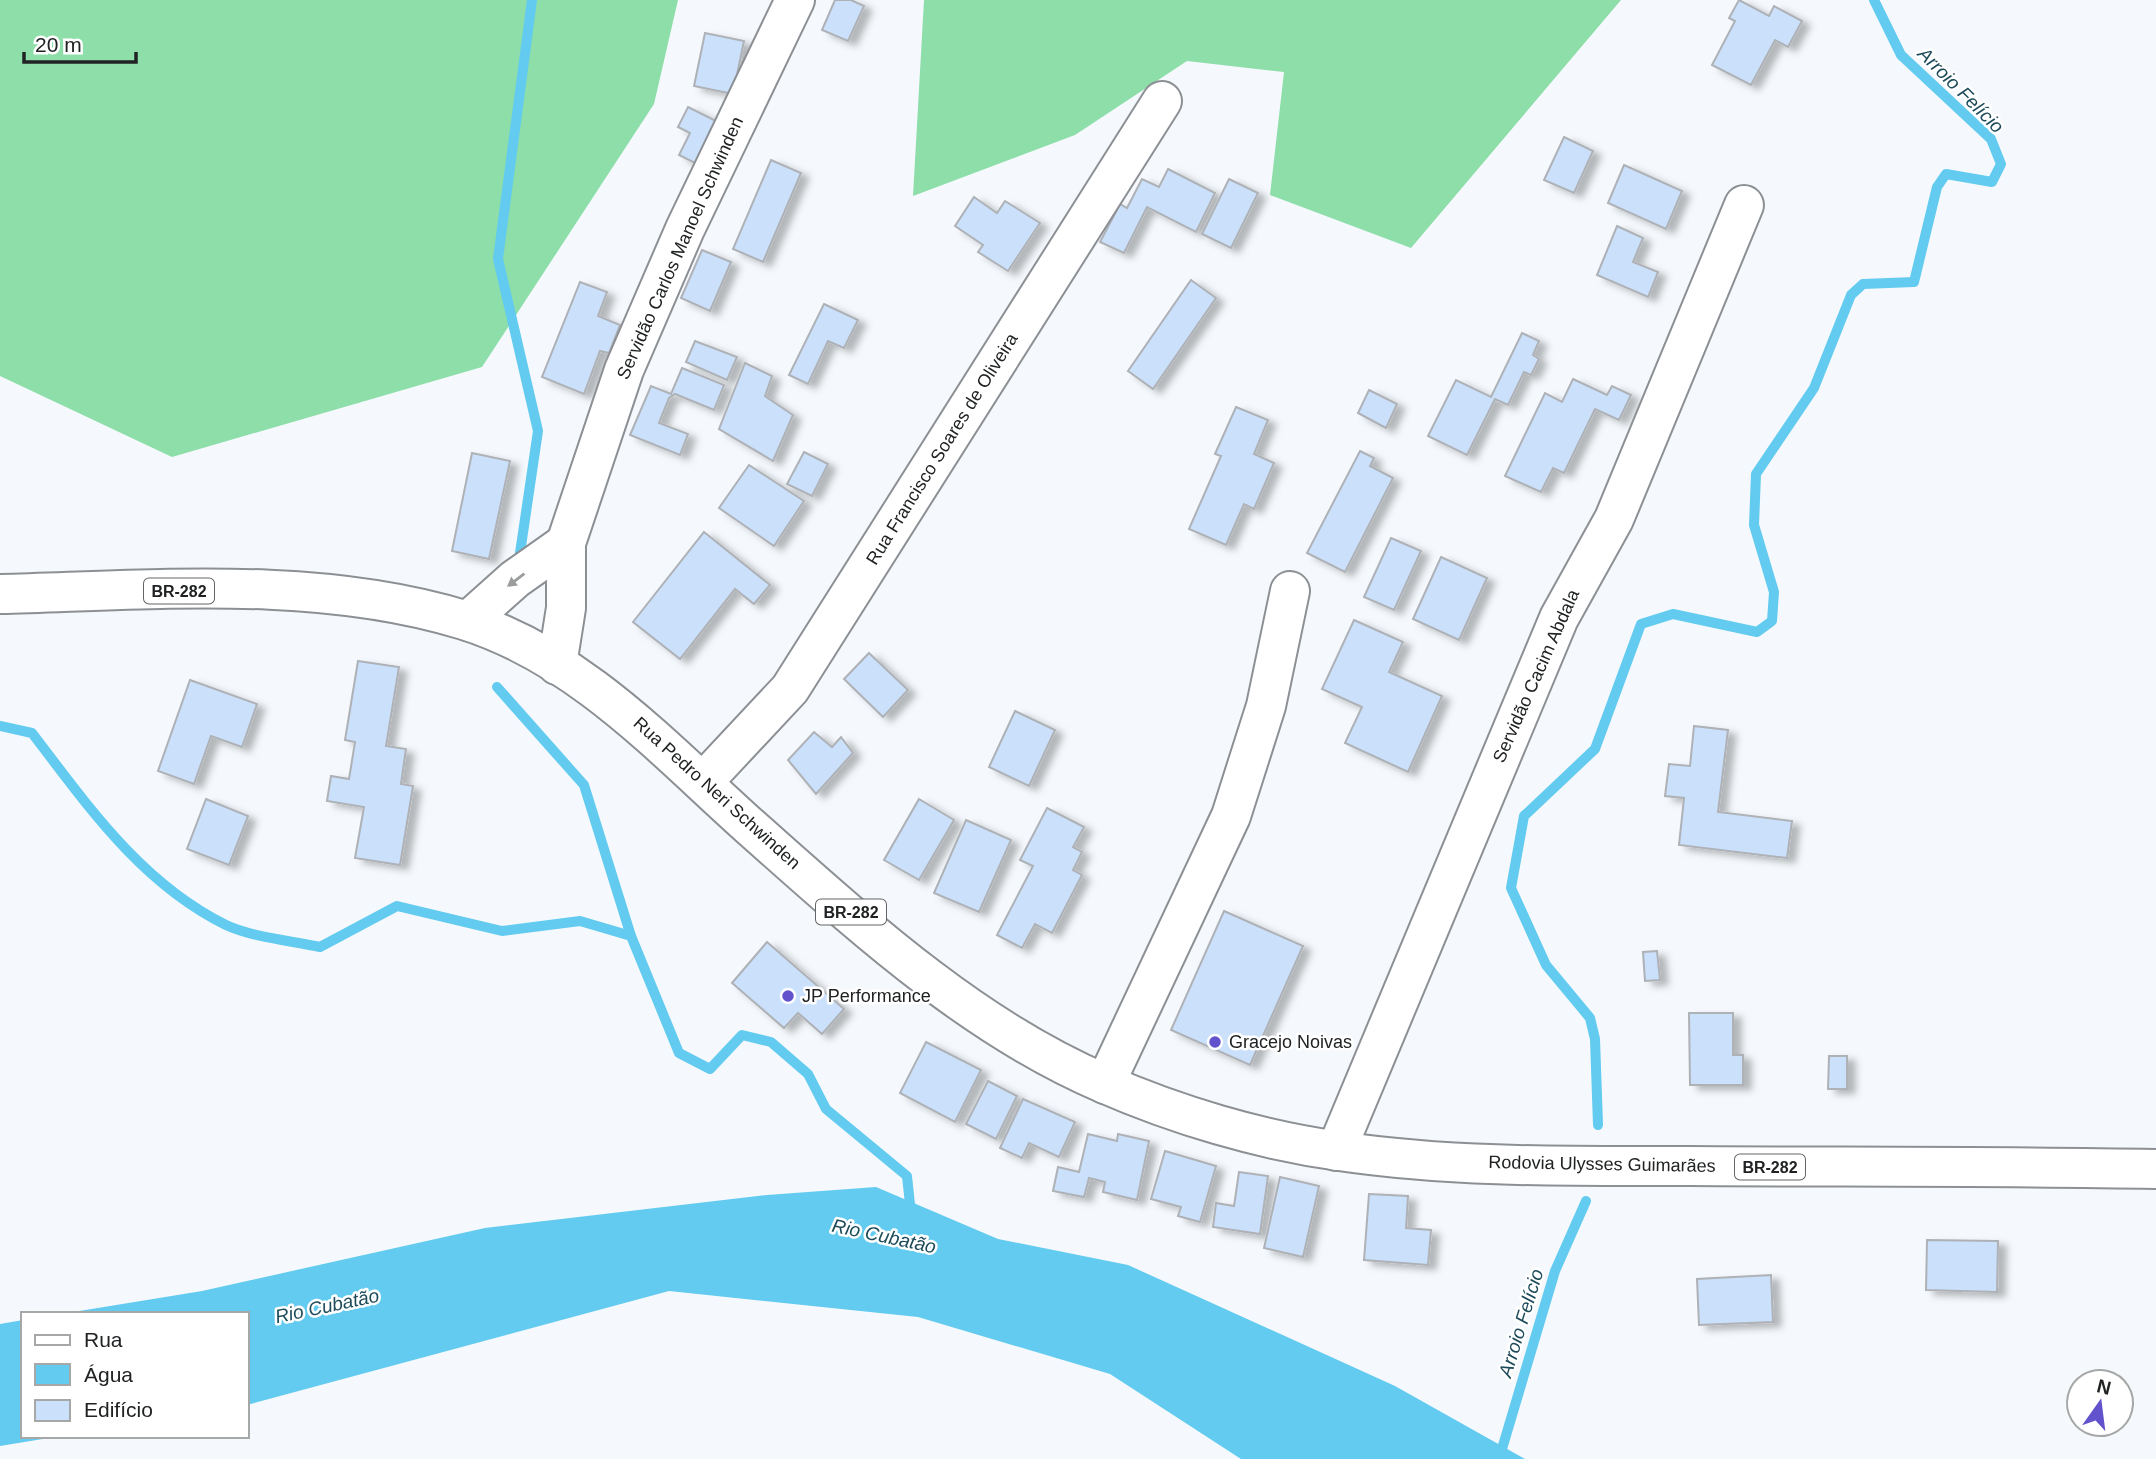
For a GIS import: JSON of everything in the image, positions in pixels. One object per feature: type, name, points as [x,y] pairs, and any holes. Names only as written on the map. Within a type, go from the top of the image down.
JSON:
[{"type":"main road","name":"Servidão Carlos Manoel Schwinden","points":[[557,665],[566,608],[566,543],[603,429],[647,313],[795,0]]},
{"type":"main road","name":"Rua Francisco Soares de Oliveira","points":[[703,782],[790,689],[1162,101]]},
{"type":"main road","name":"Servidão Cacim Abdala","points":[[1336,1151],[1559,618],[1614,519],[1744,205]]},
{"type":"main road","points":[[468,621],[515,579],[566,543]]},
{"type":"main road","name":"Rua Pedro Neri Schwinden","points":[[0,594],[296,589],[358,595],[468,621],[513,640],[557,665],[631,716],[754,830],[911,963],[1046,1056],[1156,1104],[1229,1126],[1336,1151],[1384,1156]]},
{"type":"main road","points":[[1105,1084],[1231,816],[1266,706],[1290,591]]},
{"type":"main road","name":"Rodovia Ulysses Guimarães","points":[[1384,1156],[1586,1166],[2156,1169]]},
{"type":"green space","points":[[0,0],[678,0],[654,104],[482,367],[172,457],[0,376]]},
{"type":"green space","points":[[924,0],[1621,0],[1411,248],[1270,195],[1284,72],[1187,61],[1075,135],[913,196]]},
{"type":"water","name":"Rio Cubatão","points":[[876,1187],[998,1239],[1128,1265],[1395,1386],[1525,1459],[1241,1459],[1110,1374],[918,1317],[669,1291],[248,1405],[248,1312],[73,1312],[202,1291],[485,1228],[767,1195]]},
{"type":"water","points":[[21,1320],[21,1438],[49,1438],[0,1446],[0,1324]]},
{"type":"building","points":[[835,0],[851,0],[864,6],[848,41],[822,30]]},
{"type":"building","points":[[1739,0],[1769,16],[1774,6],[1802,21],[1788,47],[1775,40],[1751,85],[1712,65],[1735,21],[1729,18]]},
{"type":"building","points":[[705,33],[744,41],[733,94],[694,86]]},
{"type":"building","points":[[688,107],[722,124],[701,166],[679,155],[690,133],[678,127]]},
{"type":"building","points":[[1564,137],[1593,151],[1574,193],[1544,180]]},
{"type":"building","points":[[771,160],[801,173],[763,262],[733,249]]},
{"type":"building","points":[[1624,165],[1682,191],[1666,229],[1608,203]]},
{"type":"building","points":[[1168,169],[1215,193],[1196,232],[1147,207],[1124,253],[1100,242],[1120,204],[1127,208],[1142,179],[1159,187]]},
{"type":"building","points":[[1229,179],[1258,193],[1231,248],[1202,234]]},
{"type":"building","points":[[974,197],[997,213],[1005,201],[1040,223],[1008,271],[978,252],[983,245],[955,226]]},
{"type":"building","points":[[1617,226],[1643,238],[1633,262],[1658,272],[1648,297],[1597,275]]},
{"type":"building","points":[[702,250],[731,262],[710,311],[681,298]]},
{"type":"building","points":[[1191,280],[1216,298],[1153,389],[1128,371]]},
{"type":"building","points":[[580,282],[607,292],[598,316],[620,325],[609,353],[600,351],[584,394],[542,377]]},
{"type":"building","points":[[824,304],[858,320],[844,348],[828,341],[808,384],[789,375]]},
{"type":"building","points":[[1522,333],[1539,341],[1533,355],[1539,359],[1531,375],[1524,372],[1508,405],[1495,399],[1467,455],[1428,436],[1456,380],[1491,397]]},
{"type":"building","points":[[695,341],[737,357],[727,380],[686,362]]},
{"type":"building","points":[[745,363],[772,376],[765,396],[793,415],[773,461],[719,429]]},
{"type":"building","points":[[682,368],[724,385],[714,410],[675,394],[669,398],[659,423],[688,434],[680,455],[630,435],[651,386],[671,394]]},
{"type":"building","points":[[1573,379],[1607,395],[1612,386],[1631,395],[1619,420],[1595,409],[1564,473],[1553,468],[1541,492],[1505,476],[1545,393],[1562,402]]},
{"type":"building","points":[[1369,390],[1397,404],[1386,428],[1358,413]]},
{"type":"building","points":[[1236,407],[1268,420],[1254,454],[1274,463],[1254,509],[1244,504],[1226,545],[1189,529],[1221,456],[1215,454]]},
{"type":"building","points":[[1360,451],[1374,458],[1370,466],[1393,478],[1345,572],[1307,553]]},
{"type":"building","points":[[804,452],[828,464],[812,496],[787,484]]},
{"type":"building","points":[[472,453],[510,461],[489,559],[452,551]]},
{"type":"building","points":[[749,465],[804,501],[774,546],[719,508]]},
{"type":"building","points":[[704,532],[770,585],[754,604],[735,589],[680,659],[633,622]]},
{"type":"building","points":[[1391,538],[1421,551],[1394,610],[1364,597]]},
{"type":"building","points":[[1441,557],[1487,578],[1459,640],[1413,619]]},
{"type":"building","points":[[1354,620],[1403,642],[1389,672],[1442,696],[1408,772],[1345,743],[1362,707],[1322,689]]},
{"type":"building","points":[[869,653],[908,690],[883,717],[844,679]]},
{"type":"building","points":[[358,661],[399,667],[386,746],[406,749],[401,784],[413,786],[400,865],[355,858],[364,807],[327,801],[331,776],[349,779],[355,742],[345,740]]},
{"type":"building","points":[[190,680],[257,704],[242,747],[211,736],[194,784],[158,771]]},
{"type":"building","points":[[1015,711],[1055,730],[1029,786],[989,767]]},
{"type":"building","points":[[1694,726],[1728,730],[1718,812],[1792,821],[1787,858],[1679,845],[1684,798],[1665,796],[1669,764],[1690,766]]},
{"type":"building","points":[[814,732],[832,747],[841,737],[853,753],[816,794],[788,760]]},
{"type":"building","points":[[206,799],[248,816],[229,865],[187,849]]},
{"type":"building","points":[[919,799],[954,820],[919,880],[884,860]]},
{"type":"building","points":[[1047,808],[1084,827],[1073,847],[1082,852],[1073,870],[1082,875],[1052,933],[1035,924],[1022,948],[997,935],[1033,866],[1020,860]]},
{"type":"building","points":[[966,820],[1011,840],[979,912],[934,893]]},
{"type":"building","points":[[1224,911],[1303,946],[1250,1065],[1171,1030]]},
{"type":"building","name":"JP Performance","points":[[767,942],[844,1009],[822,1034],[798,1013],[784,1028],[732,983]]},
{"type":"building","points":[[1657,951],[1660,980],[1645,981],[1643,952]]},
{"type":"building","points":[[1689,1013],[1733,1013],[1733,1055],[1743,1055],[1743,1085],[1690,1085]]},
{"type":"building","points":[[926,1042],[981,1070],[955,1122],[900,1093]]},
{"type":"building","points":[[1829,1056],[1847,1056],[1847,1089],[1828,1089]]},
{"type":"building","points":[[988,1081],[1017,1096],[996,1139],[966,1124]]},
{"type":"building","points":[[1023,1099],[1075,1122],[1059,1157],[1029,1143],[1022,1158],[1000,1148]]},
{"type":"building","points":[[1088,1134],[1117,1141],[1118,1134],[1149,1141],[1137,1200],[1103,1192],[1105,1182],[1089,1178],[1084,1197],[1053,1191],[1058,1167],[1079,1172]]},
{"type":"building","points":[[1165,1151],[1216,1166],[1200,1222],[1178,1216],[1181,1207],[1151,1199]]},
{"type":"building","points":[[1239,1172],[1268,1176],[1260,1234],[1213,1227],[1216,1203],[1234,1206]]},
{"type":"building","points":[[1280,1177],[1319,1186],[1303,1257],[1264,1248]]},
{"type":"building","points":[[1369,1194],[1408,1196],[1406,1228],[1431,1230],[1428,1265],[1364,1260]]},
{"type":"building","points":[[1927,1240],[1998,1241],[1997,1292],[1926,1290]]},
{"type":"building","points":[[1771,1275],[1773,1322],[1699,1325],[1697,1279]]},
{"type":"waterway","points":[[520,553],[538,431],[498,259],[532,0]]},
{"type":"waterway","name":"Arroio Felício","points":[[1598,1125],[1595,1039],[1590,1018],[1546,965],[1511,888],[1524,816],[1595,749],[1641,624],[1673,614],[1757,632],[1772,621],[1774,592],[1754,525],[1756,474],[1814,388],[1851,295],[1863,284],[1914,282],[1937,187],[1946,174],[1992,182],[2001,164],[1991,139],[1901,55],[1874,0]]},
{"type":"waterway","points":[[497,687],[584,785],[631,936]]},
{"type":"waterway","points":[[0,726],[32,733],[96,815],[142,865],[196,908],[236,929],[320,947],[397,906],[502,931],[580,921],[631,936],[679,1053],[710,1069],[742,1035],[771,1042],[808,1074],[826,1109],[907,1176],[911,1214]]},
{"type":"waterway","name":"Arroio Felício","points":[[1499,1459],[1555,1271],[1586,1201]]},
{"type":"place","name":"JP Performance","points":[[788,996]]},
{"type":"place","name":"Gracejo Noivas","points":[[1215,1042]]}]
